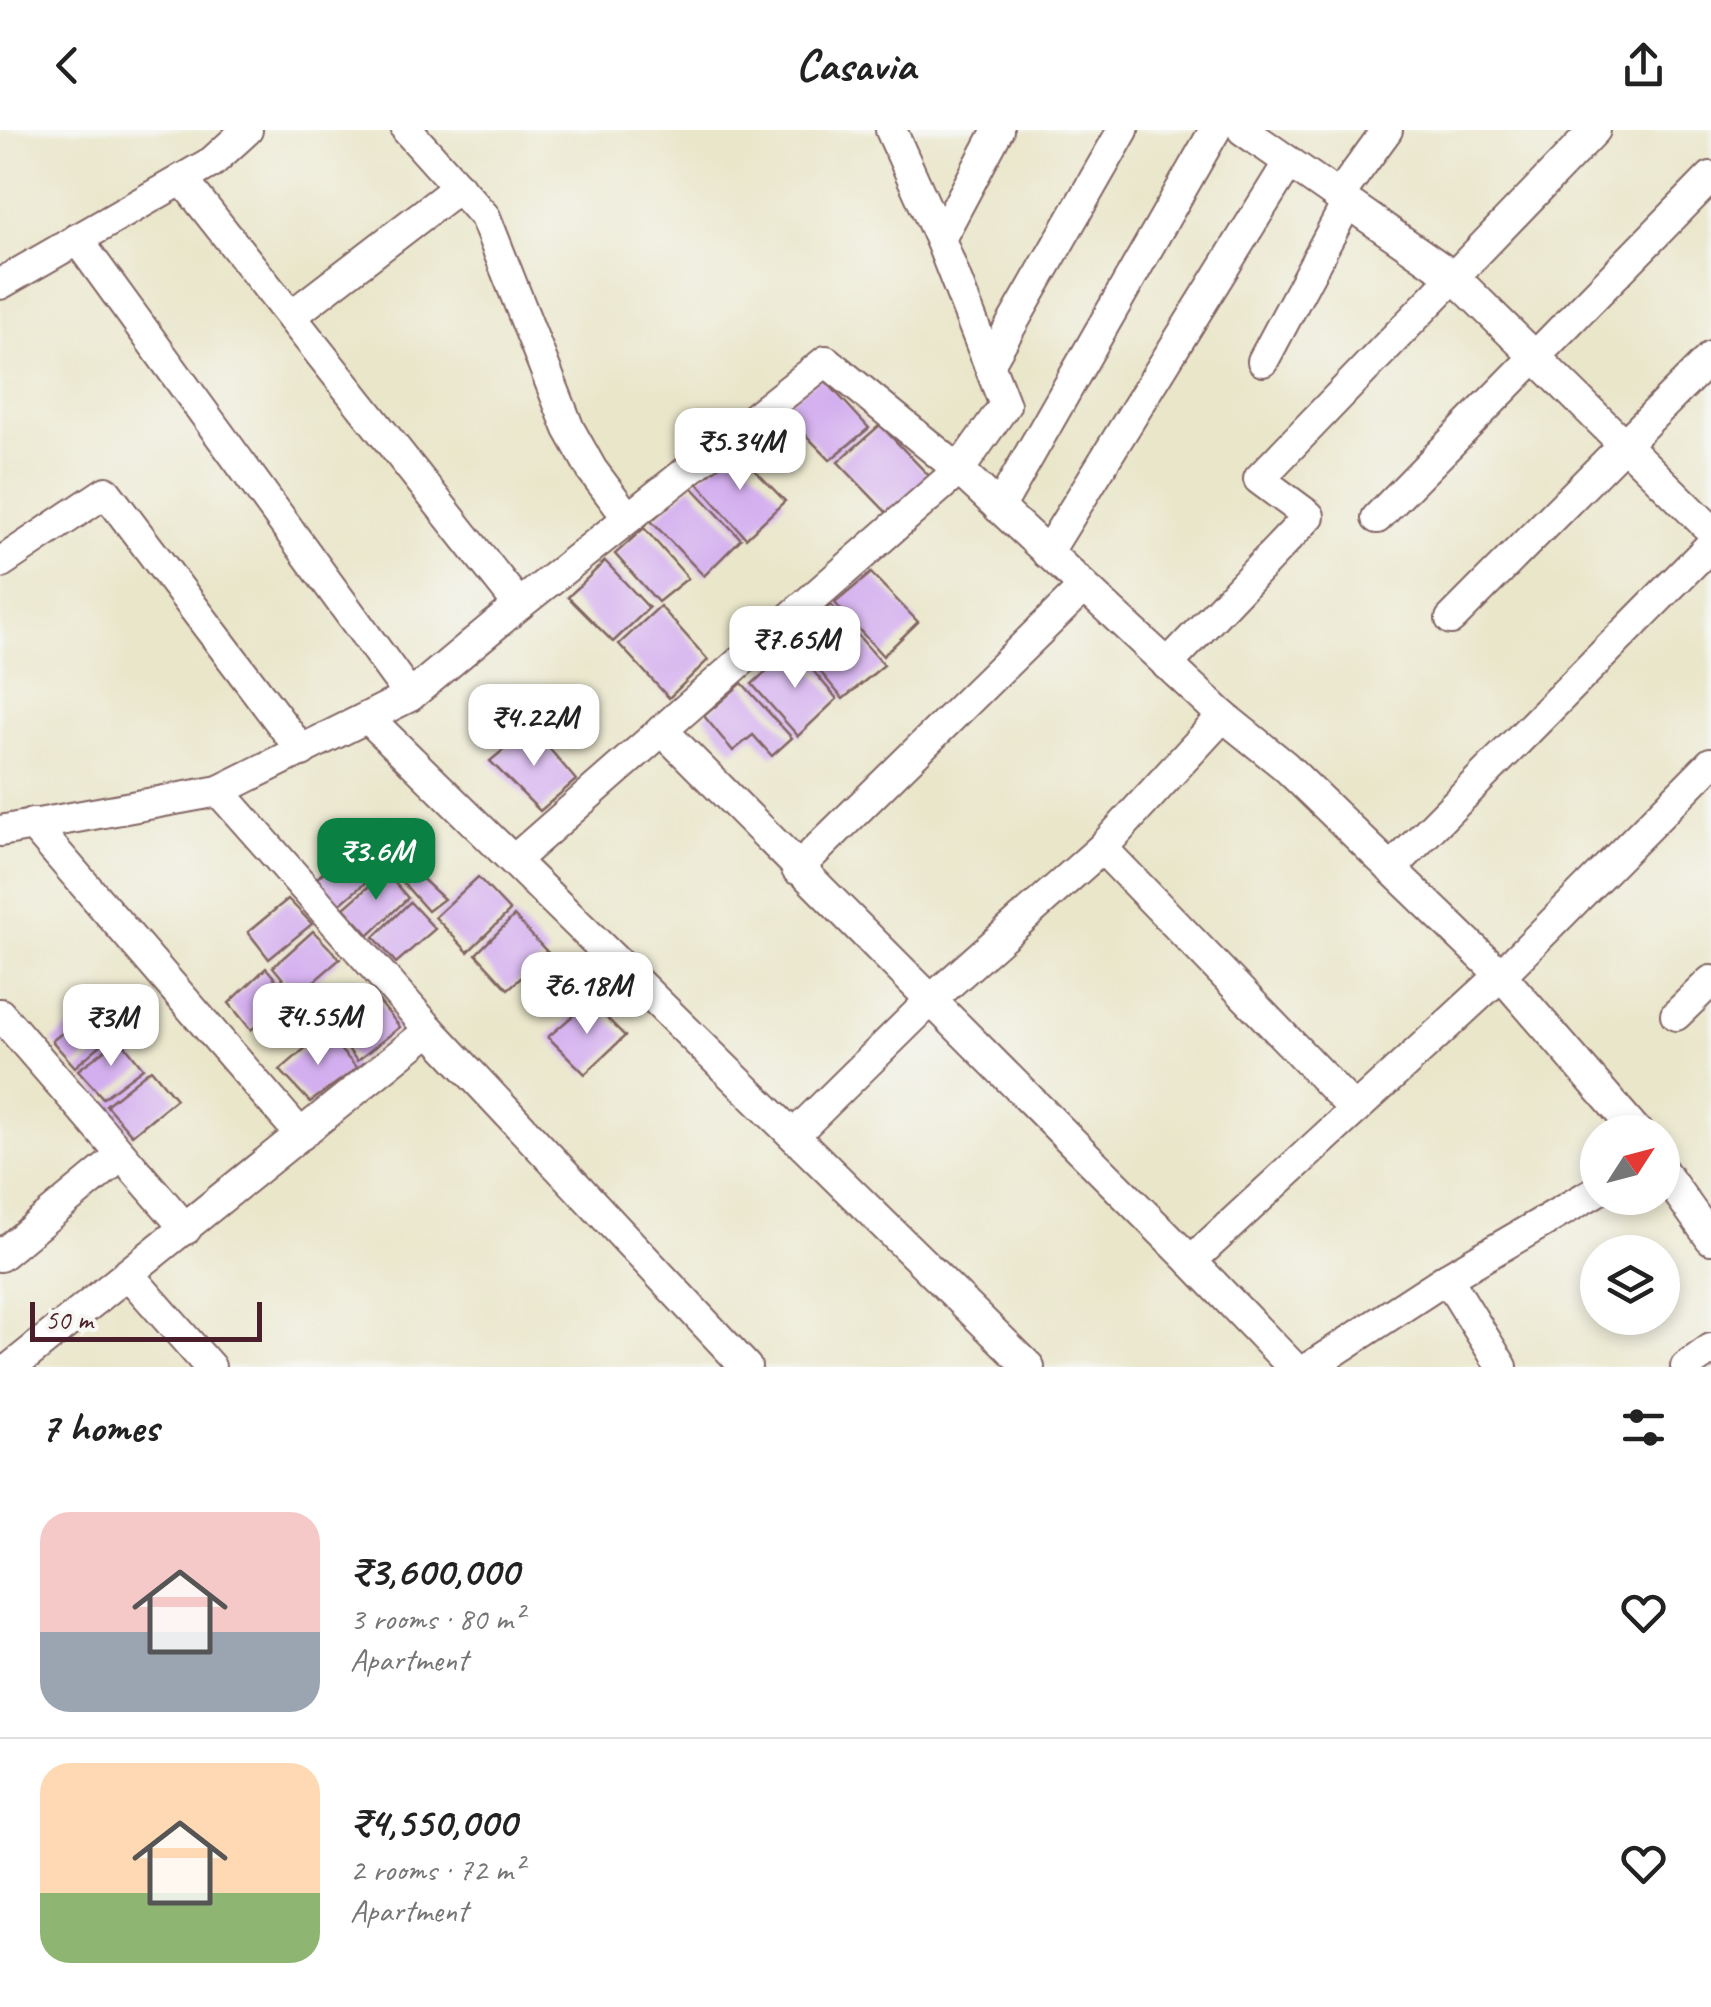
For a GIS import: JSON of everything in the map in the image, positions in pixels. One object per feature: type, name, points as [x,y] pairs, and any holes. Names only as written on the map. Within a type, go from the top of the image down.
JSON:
[{"type":"street","points":[[0,284],[212,162],[247,130]]},
{"type":"street","points":[[407,130],[485,217],[569,429],[592,470],[628,518]]},
{"type":"street","points":[[514,860],[959,470],[1005,406],[940,239],[891,130]]},
{"type":"street","points":[[940,239],[998,130]]},
{"type":"street","points":[[989,364],[1123,130]]},
{"type":"street","points":[[999,508],[1215,130]]},
{"type":"street","points":[[1263,362],[1343,200],[1387,130]]},
{"type":"street","points":[[1167,665],[1309,516],[1259,479],[1596,130]]},
{"type":"street","points":[[1248,131],[1454,277],[1711,530]]},
{"type":"street","points":[[1047,553],[1288,162]]},
{"type":"street","points":[[1377,518],[1711,177]]},
{"type":"street","points":[[182,180],[519,604]]},
{"type":"street","points":[[290,316],[458,187]]},
{"type":"street","points":[[77,240],[410,696]]},
{"type":"street","points":[[1450,619],[1711,358]]},
{"type":"street","points":[[0,830],[219,791],[410,696],[519,604],[826,360],[959,470],[1223,716],[1285,766],[1501,976],[1621,1115]]},
{"type":"street","points":[[0,563],[106,492],[302,750]]},
{"type":"street","points":[[1391,869],[1711,545]]},
{"type":"street","points":[[798,869],[1084,587]]},
{"type":"street","points":[[794,1135],[932,1000],[1102,848],[1223,716]]},
{"type":"street","points":[[368,718],[1029,1367]]},
{"type":"street","points":[[662,730],[1292,1367]]},
{"type":"street","points":[[1191,1261],[1501,976],[1711,763]]},
{"type":"street","points":[[219,791],[430,1030],[746,1367]]},
{"type":"street","points":[[32,824],[301,1135]]},
{"type":"street","points":[[1102,848],[1355,1110]]},
{"type":"street","points":[[1676,1016],[1711,982]]},
{"type":"street","points":[[0,1014],[186,1229]]},
{"type":"street","points":[[12,1367],[430,1030]]},
{"type":"street","points":[[0,1256],[122,1155]]},
{"type":"street","points":[[1680,1195],[1711,1239]]},
{"type":"street","points":[[1310,1367],[1446,1278],[1580,1200]]},
{"type":"street","points":[[128,1276],[210,1367]]},
{"type":"street","points":[[1446,1278],[1502,1367]]},
{"type":"street","points":[[1686,1367],[1711,1349]]},
{"type":"building","points":[[821,376],[869,428],[830,460],[780,409]]},
{"type":"building","points":[[880,425],[931,478],[888,514],[838,462]]},
{"type":"building","points":[[734,449],[785,501],[746,538],[695,480]]},
{"type":"building","points":[[691,486],[741,539],[704,576],[651,521]]},
{"type":"building","points":[[644,528],[688,578],[658,602],[615,554]]},
{"type":"building","points":[[605,561],[649,608],[613,642],[568,597]]},
{"type":"building","points":[[871,573],[918,622],[883,656],[835,603]]},
{"type":"building","points":[[831,605],[884,665],[843,699],[793,639]]},
{"type":"building","points":[[660,606],[708,660],[669,698],[619,644]]},
{"type":"building","points":[[793,647],[837,699],[798,736],[752,684]]},
{"type":"building","points":[[742,683],[792,738],[772,756],[753,735],[733,751],[704,716]]},
{"type":"building","points":[[531,727],[576,780],[540,811],[490,761]]},
{"type":"building","points":[[358,840],[384,867],[339,905],[315,880]]},
{"type":"building","points":[[401,859],[444,899],[428,911],[391,869]]},
{"type":"building","points":[[385,872],[408,898],[369,935],[344,908]]},
{"type":"building","points":[[478,877],[510,911],[468,952],[435,917]]},
{"type":"building","points":[[288,899],[312,924],[269,959],[248,932]]},
{"type":"building","points":[[410,902],[435,929],[396,963],[374,937]]},
{"type":"building","points":[[514,916],[549,954],[508,989],[476,954]]},
{"type":"building","points":[[313,931],[340,959],[297,996],[273,967]]},
{"type":"building","points":[[266,968],[290,996],[251,1030],[229,1003]]},
{"type":"building","points":[[373,994],[400,1027],[357,1061],[334,1030]]},
{"type":"building","points":[[590,1001],[625,1036],[585,1074],[548,1037]]},
{"type":"building","points":[[94,1008],[116,1032],[75,1067],[52,1041]]},
{"type":"building","points":[[324,1032],[357,1068],[310,1102],[280,1070]]},
{"type":"building","points":[[120,1039],[143,1068],[103,1098],[78,1070]]},
{"type":"building","points":[[151,1069],[176,1099],[132,1135],[106,1105]]}]
